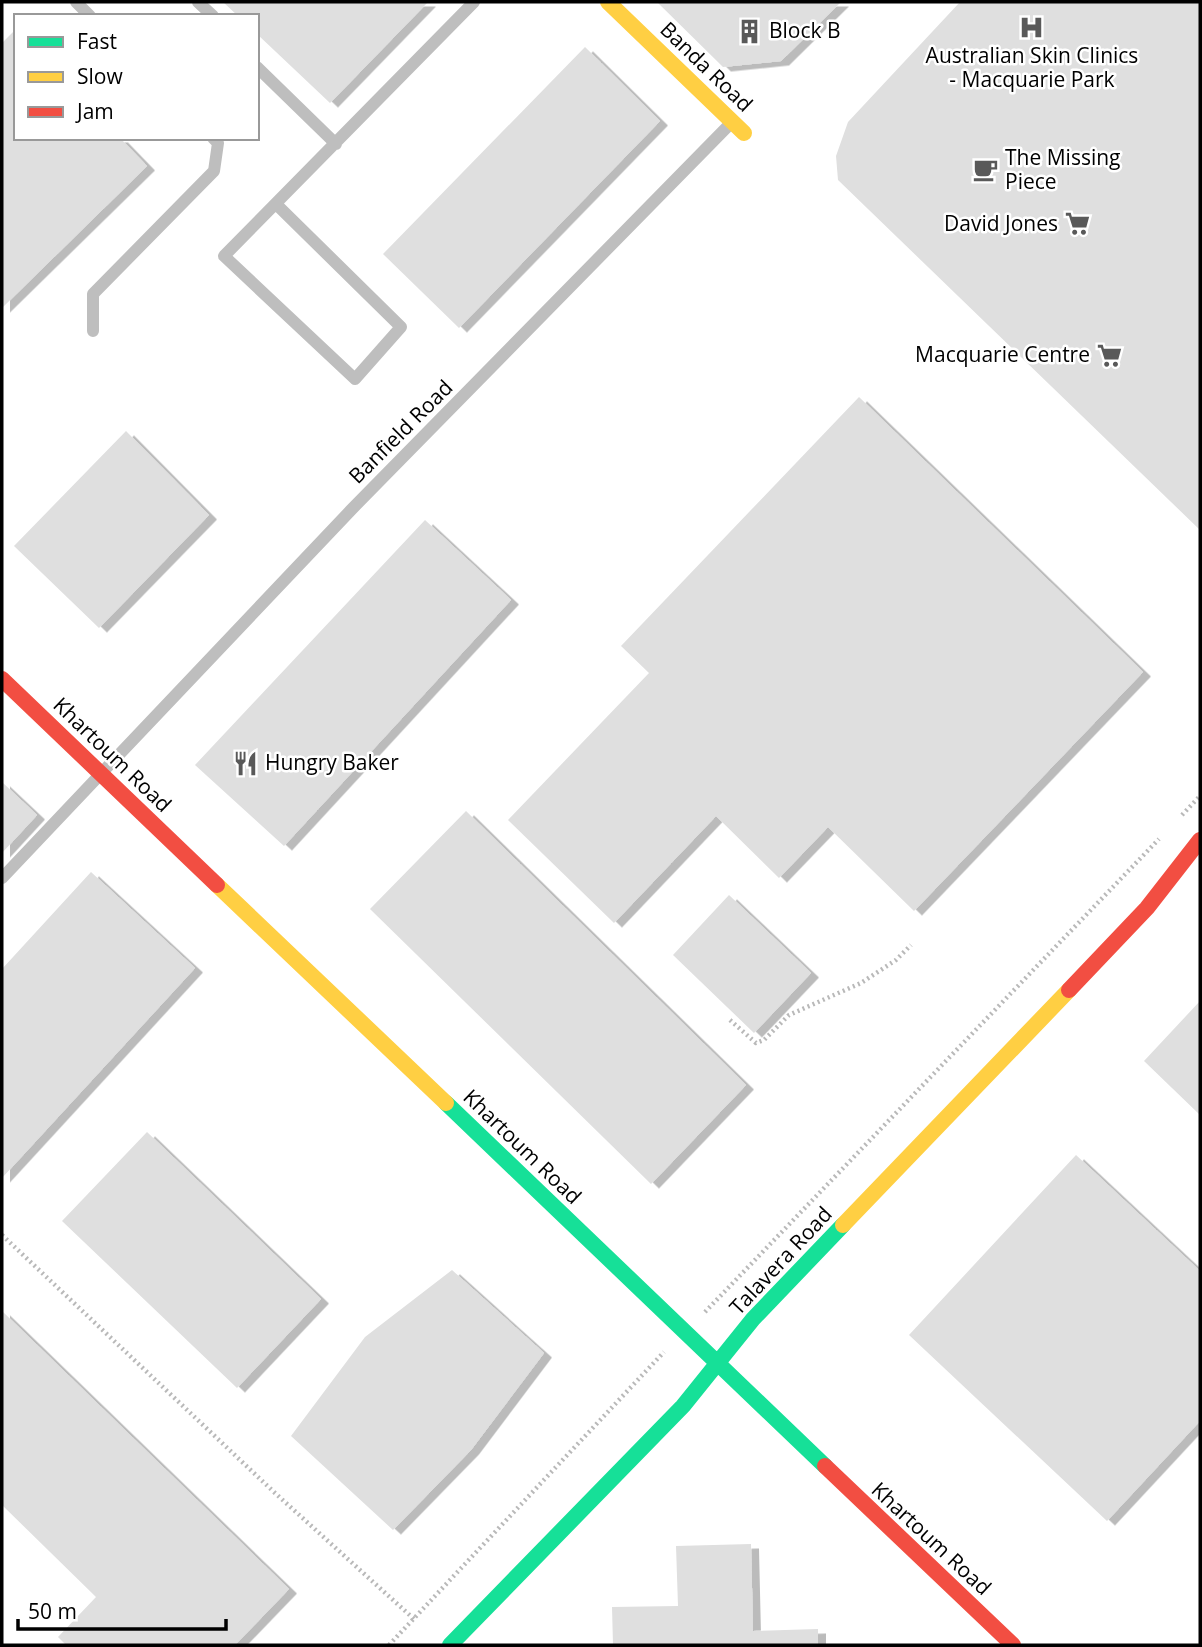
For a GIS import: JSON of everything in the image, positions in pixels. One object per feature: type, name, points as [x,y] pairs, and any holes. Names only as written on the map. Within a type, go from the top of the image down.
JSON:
[{"type":"street","name":"Banda Road","points":[[608,2],[738,128]]},
{"type":"street","name":"Khartoum Road","points":[[2,678],[717,1365],[1013,1645]]},
{"type":"street","name":"Talavera Road","points":[[450,1645],[683,1406],[753,1319],[1147,908],[1200,840]]},
{"type":"street","name":"Talavera Road","points":[[1147,908],[1200,867]]},
{"type":"lane","points":[[198,2],[211,14]]},
{"type":"lane","points":[[276,205],[401,327],[355,379],[223,256],[474,2]]},
{"type":"lane","points":[[259,68],[336,144]]},
{"type":"lane","name":"Banfield Road","points":[[2,878],[351,510],[738,128]]},
{"type":"lane","points":[[93,331],[93,294],[214,171],[218,143],[215,140]]},
{"type":"path","points":[[1181,816],[1200,796]]},
{"type":"path","points":[[389,1645],[685,1332],[1162,836]]},
{"type":"path","points":[[730,1020],[756,1044],[764,1040],[789,1015],[861,983],[896,960],[911,945]]},
{"type":"path","points":[[2,1235],[265,1484],[414,1619]]},
{"type":"building","points":[[223,2],[428,2],[330,103],[259,36],[259,14],[236,14]]},
{"type":"building","name":"Block B","points":[[657,2],[841,2],[781,61],[723,67]]},
{"type":"building","name":"Macquarie Centre","points":[[960,2],[1200,2],[1200,530],[838,180],[836,156],[848,122]]},
{"type":"building","points":[[14,31],[14,140],[122,140],[147,166],[2,308],[2,43]]},
{"type":"building","points":[[585,47],[660,121],[459,328],[383,254]]},
{"type":"building","points":[[859,397],[1143,672],[914,911],[828,827],[779,878],[716,816],[614,923],[508,820],[649,673],[621,646]]},
{"type":"building","points":[[126,431],[209,515],[99,628],[14,546]]},
{"type":"building","points":[[425,520],[511,600],[284,846],[195,765]]},
{"type":"building","points":[[2,782],[37,815],[2,853]]},
{"type":"building","points":[[466,811],[746,1085],[651,1184],[370,909]]},
{"type":"building","points":[[91,872],[195,968],[2,1178],[2,969]]},
{"type":"building","points":[[729,895],[811,973],[754,1033],[673,955]]},
{"type":"building","points":[[1200,1001],[1200,1115],[1144,1061]]},
{"type":"building","points":[[147,1132],[321,1299],[237,1388],[62,1221]]},
{"type":"building","points":[[1076,1155],[1200,1271],[1200,1421],[1107,1521],[909,1335]]},
{"type":"building","points":[[452,1270],[544,1353],[471,1450],[393,1530],[291,1436],[365,1337]]},
{"type":"building","points":[[2,1311],[289,1589],[235,1645],[66,1645],[58,1637],[96,1597],[2,1505]]},
{"type":"building","points":[[751,1544],[753,1631],[818,1629],[818,1645],[613,1645],[612,1607],[678,1606],[676,1546]]},
{"type":"traffic: fast","points":[[446,1103],[825,1466]]},
{"type":"traffic: fast","points":[[450,1645],[683,1406],[753,1319],[843,1225]]},
{"type":"traffic: slow","points":[[608,2],[744,133]]},
{"type":"traffic: slow","points":[[217,885],[446,1103]]},
{"type":"traffic: slow","points":[[843,1225],[1069,990]]},
{"type":"traffic: jam","points":[[2,679],[217,885]]},
{"type":"traffic: jam","points":[[1069,990],[1147,908],[1200,840]]},
{"type":"traffic: jam","points":[[825,1466],[1013,1645]]},
{"type":"place","name":"Australian Skin Clinics - Macquarie Park","points":[[1032,27]]},
{"type":"place","name":"Block B","points":[[749,31]]},
{"type":"place","name":"The Missing Piece","points":[[985,170]]},
{"type":"place","name":"David Jones","points":[[1078,224]]},
{"type":"place","name":"Macquarie Centre","points":[[1110,355]]},
{"type":"place","name":"Hungry Baker","points":[[245,763]]}]
